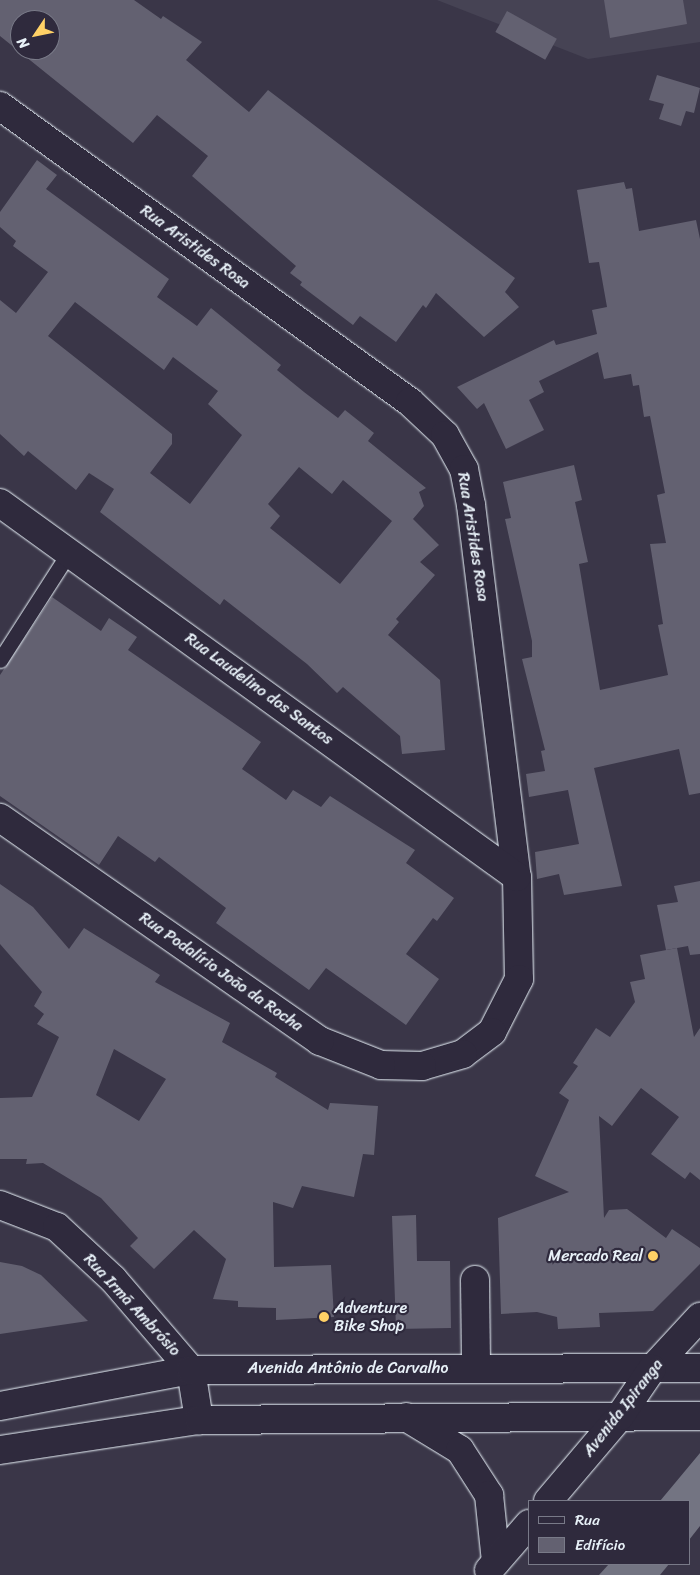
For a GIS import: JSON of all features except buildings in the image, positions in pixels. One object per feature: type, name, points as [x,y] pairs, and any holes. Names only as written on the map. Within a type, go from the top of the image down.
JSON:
[{"type":"street","name":"Rua Aristides Rosa","points":[[0,106],[410,402],[445,435],[464,469],[471,505],[517,877],[519,979],[492,1032],[463,1054]]},
{"type":"street","name":"Rua Laudelino dos Santos","points":[[0,503],[70,551],[517,877]]},
{"type":"street","name":"Rua Podalírio João da Rocha","points":[[0,818],[320,1041],[381,1065],[422,1066],[463,1054]]},
{"type":"street","name":"Rua Irmã Ambrósio","points":[[0,1205],[57,1227],[113,1279],[191,1370],[199,1420]]},
{"type":"street","points":[[475,1280],[476,1367]]},
{"type":"street","name":"Avenida Ipiranga","points":[[549,1500],[620,1416],[652,1369],[700,1316]]},
{"type":"street","name":"Avenida Antônio de Carvalho","points":[[0,1406],[191,1370],[476,1367],[700,1368]]},
{"type":"street","points":[[0,1450],[199,1420],[693,1416]]},
{"type":"street","points":[[405,1417],[460,1450],[490,1495],[491,1569]]},
{"type":"street","points":[[491,1569],[528,1525]]},
{"type":"lane","points":[[0,660],[70,551]]},
{"type":"shaded area","points":[[437,0],[700,0],[700,42],[588,59]]},
{"type":"water","points":[[700,1453],[700,1526],[690,1539],[690,1500],[661,1500]]},
{"type":"water","points":[[608,1565],[668,1565],[660,1575],[599,1575]]},
{"type":"place","name":"Mercado Real","points":[[653,1256]]},
{"type":"place","name":"Adventure Bike Shop","points":[[324,1317]]}]
